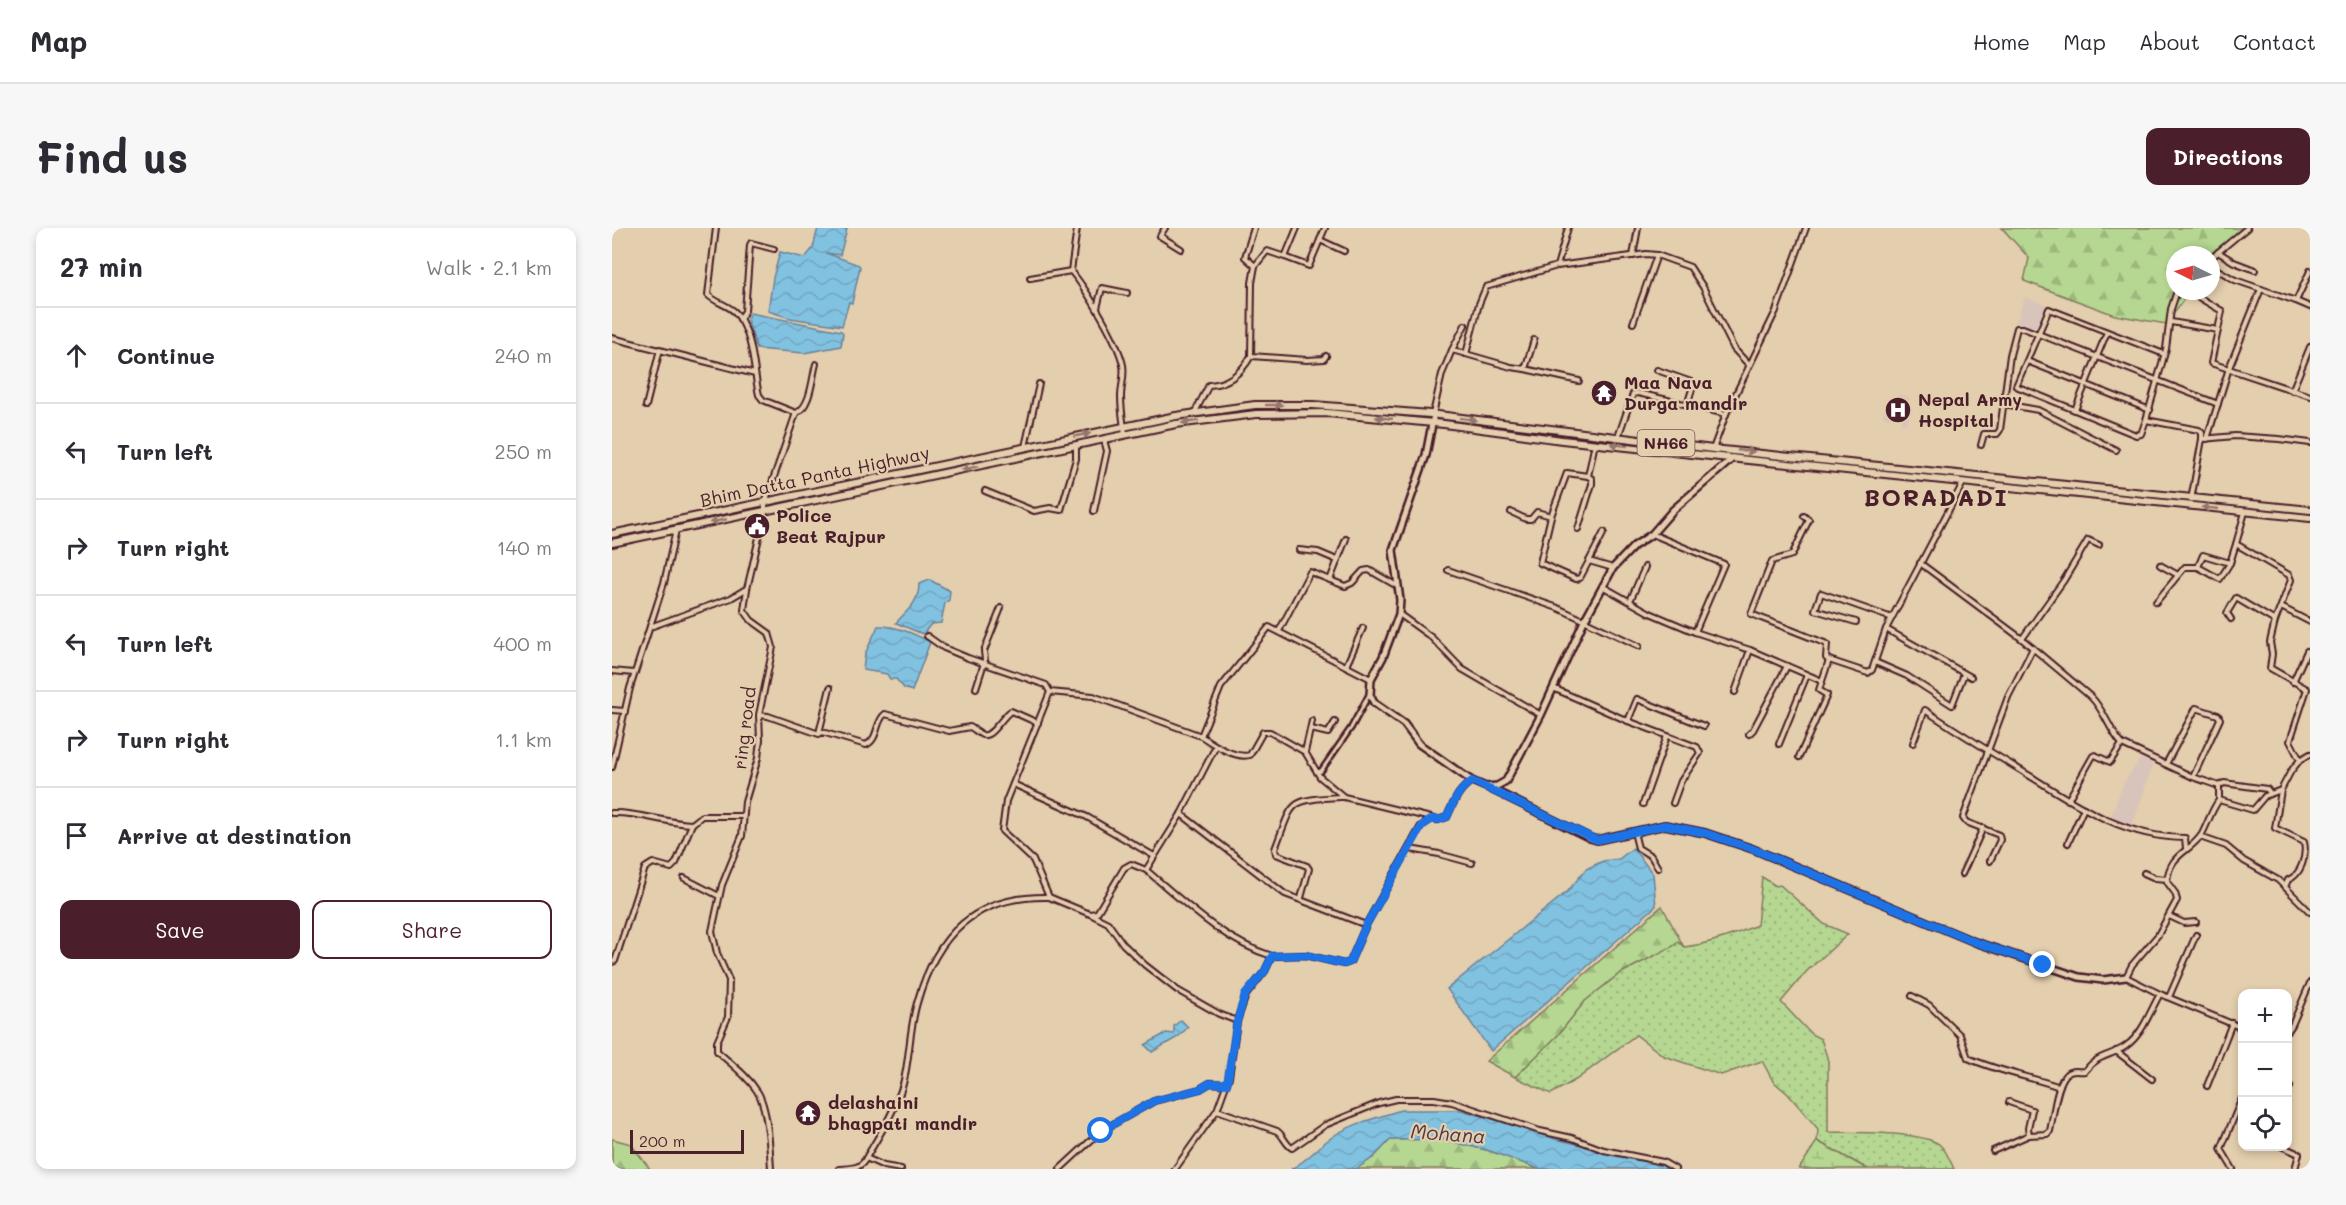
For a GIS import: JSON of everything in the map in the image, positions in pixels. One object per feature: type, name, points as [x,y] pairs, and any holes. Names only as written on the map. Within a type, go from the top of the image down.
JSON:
[{"type":"highway","name":"NH66","points":[[1076,445],[1195,412],[1255,405],[1313,405],[1432,414],[1713,449],[2310,510]]},
{"type":"highway","name":"NH66","points":[[1025,447],[1124,431],[1256,414],[1327,413],[1433,423],[1562,440],[2310,518]]},
{"type":"highway","name":"Bhim Datta Panta Highway","points":[[612,543],[1076,445]]},
{"type":"highway","name":"Bhim Datta Panta Highway","points":[[612,534],[1025,447]]},
{"type":"main road","points":[[1432,414],[1433,423],[1426,455],[1393,550],[1400,614],[1383,657],[1371,678],[1370,693],[1372,700],[1404,724],[1419,744],[1472,781],[1590,838],[1597,840],[1665,825],[1705,833],[1753,849],[1975,942],[2036,963],[2079,977],[2103,980],[2126,977]]},
{"type":"main road","points":[[1486,787],[1497,786],[1506,781],[1541,715],[1584,621],[1613,568],[1634,546],[1652,534],[1673,510],[1733,458]]},
{"type":"street","points":[[716,228],[708,295],[714,301],[735,312],[740,320],[750,343],[759,395],[763,400],[796,413]]},
{"type":"street","points":[[1077,228],[1071,271],[1083,285],[1097,309],[1123,364],[1124,379],[1121,395],[1124,431]]},
{"type":"street","points":[[1165,228],[1160,236],[1182,249]]},
{"type":"street","points":[[1254,228],[1245,257],[1255,266]]},
{"type":"street","points":[[1285,257],[1297,228]]},
{"type":"street","points":[[1195,412],[1209,386],[1221,384],[1230,379],[1251,356],[1252,283],[1255,266],[1267,251],[1309,266],[1325,228]]},
{"type":"street","points":[[1557,266],[1568,228]]},
{"type":"street","points":[[1633,256],[1638,228]]},
{"type":"street","points":[[1713,449],[1726,414],[1776,311],[1806,228]]},
{"type":"street","points":[[2220,250],[2247,228]]},
{"type":"street","points":[[1320,240],[1344,251]]},
{"type":"street","points":[[740,320],[745,311],[750,245],[751,243],[774,249]]},
{"type":"street","points":[[2220,253],[2234,262],[2255,270]]},
{"type":"street","points":[[1466,354],[1486,286],[1557,266],[1657,255],[1689,267],[1703,287],[1734,349],[1749,365]]},
{"type":"street","points":[[1633,323],[1657,255]]},
{"type":"street","points":[[1030,278],[1071,271]]},
{"type":"street","points":[[2220,271],[2235,280],[2310,308]]},
{"type":"street","points":[[2296,301],[2310,271]]},
{"type":"street","points":[[1097,309],[1102,288],[1127,293]]},
{"type":"street","points":[[2190,506],[2205,439],[2229,368],[2261,289]]},
{"type":"street","points":[[2164,354],[2051,309],[2048,310],[2026,361],[2017,388],[2139,436],[2150,410],[2164,354],[2171,322],[2174,300]]},
{"type":"street","points":[[2203,300],[2222,311],[2211,363],[2310,396]]},
{"type":"street","points":[[2171,322],[2218,330]]},
{"type":"street","points":[[1432,414],[1442,374],[1465,325]]},
{"type":"street","points":[[1981,445],[1984,434],[1996,434],[2000,430],[2010,355],[2017,328],[2023,328],[2218,404]]},
{"type":"street","points":[[2075,410],[2107,332]]},
{"type":"street","points":[[612,338],[755,374]]},
{"type":"street","points":[[1526,369],[1534,340]]},
{"type":"street","points":[[2292,391],[2310,347]]},
{"type":"street","points":[[645,406],[660,349]]},
{"type":"street","points":[[1452,350],[1511,367],[1579,381]]},
{"type":"street","points":[[1251,356],[1307,360],[1324,359],[1326,356]]},
{"type":"street","points":[[2026,361],[2150,410]]},
{"type":"street","name":"ring road","points":[[771,1169],[767,1120],[759,1093],[717,1051],[717,1042],[728,1017],[729,980],[717,953],[712,930],[719,896],[742,836],[745,802],[758,758],[759,715],[773,646],[769,633],[751,621],[744,610],[747,589],[765,512],[765,503],[796,413],[801,411],[805,405],[816,364]]},
{"type":"street","points":[[1658,370],[1694,383],[1687,405]]},
{"type":"street","points":[[1025,447],[1039,384]]},
{"type":"street","points":[[1618,436],[1633,394],[1638,393],[1726,414]]},
{"type":"street","points":[[2004,404],[2038,410],[2116,450]]},
{"type":"street","points":[[2146,420],[2200,431],[2205,439]]},
{"type":"street","points":[[2205,439],[2235,436],[2279,438],[2310,443]]},
{"type":"street","points":[[1094,511],[1107,451],[1104,439]]},
{"type":"street","points":[[1588,476],[1595,442]]},
{"type":"street","points":[[985,491],[1034,511],[1050,508],[1061,510],[1076,459],[1076,445]]},
{"type":"street","points":[[1578,529],[1592,479],[1588,476],[1567,473],[1551,516],[1540,563],[1578,579],[1604,532]]},
{"type":"street","points":[[1828,660],[1868,673],[1872,670],[1886,629],[1964,482]]},
{"type":"street","points":[[1511,512],[1526,519],[1531,519],[1538,512],[1551,516]]},
{"type":"street","points":[[2156,603],[2186,566],[2198,567],[2220,579],[2230,563],[2245,512]]},
{"type":"street","points":[[1799,757],[1827,695],[1820,690],[1828,660],[1826,658],[1827,644],[1751,614],[1772,561],[1792,555],[1809,520],[1804,516]]},
{"type":"street","points":[[612,767],[634,673],[664,583],[676,529]]},
{"type":"street","points":[[1652,534],[1724,564],[1695,632]]},
{"type":"street","points":[[1330,580],[1346,539]]},
{"type":"street","points":[[2022,639],[2064,580],[2088,540],[2099,545]]},
{"type":"street","points":[[2236,544],[2289,575],[2291,580],[2275,621],[2270,642],[2272,654],[2270,669],[2307,689],[2290,741],[2300,760]]},
{"type":"street","points":[[1299,550],[1318,552],[1337,560]]},
{"type":"street","points":[[2198,567],[2203,555],[2230,563]]},
{"type":"street","points":[[1589,561],[1613,568]]},
{"type":"street","points":[[1920,563],[2022,639],[2100,705],[2122,744],[2193,777],[2219,786],[2224,783],[2267,789],[2270,793]]},
{"type":"street","points":[[2160,565],[2178,575]]},
{"type":"street","points":[[1630,601],[1645,567]]},
{"type":"street","points":[[1279,631],[1310,572],[1345,586],[1352,583],[1363,571],[1369,570],[1398,586]]},
{"type":"street","points":[[1448,570],[1558,608],[1639,646]]},
{"type":"street","points":[[1602,586],[1650,613],[1695,632],[1750,650],[1822,681]]},
{"type":"street","points":[[649,629],[653,625],[731,598],[747,589]]},
{"type":"street","points":[[1856,622],[1815,610],[1821,593],[1892,618]]},
{"type":"street","points":[[2231,619],[2227,613],[2236,598],[2275,621]]},
{"type":"street","points":[[2281,607],[2310,622]]},
{"type":"street","points":[[976,688],[985,656],[984,651],[1001,608]]},
{"type":"street","points":[[1400,614],[1431,637],[1462,669],[1541,715]]},
{"type":"street","points":[[1201,735],[1221,687],[1269,627],[1371,678]]},
{"type":"street","points":[[1346,666],[1363,628]]},
{"type":"street","points":[[1886,629],[1971,677]]},
{"type":"street","points":[[927,636],[944,648],[1046,684],[1050,692],[1006,801],[1002,831],[1033,860],[1050,897]]},
{"type":"street","points":[[1990,861],[2000,840],[1999,835],[1966,822],[1963,818],[2008,697],[2032,648]]},
{"type":"street","points":[[1736,692],[1750,650]]},
{"type":"street","points":[[2293,682],[2307,651]]},
{"type":"street","points":[[1875,662],[1907,676],[1952,705],[1964,674]]},
{"type":"street","points":[[1749,734],[1754,730],[1787,666]]},
{"type":"street","points":[[612,670],[634,673]]},
{"type":"street","points":[[1779,744],[1807,675]]},
{"type":"street","points":[[819,734],[830,688]]},
{"type":"street","points":[[1553,688],[1628,721],[1697,747],[1700,753],[1681,781],[1673,803]]},
{"type":"street","points":[[1050,692],[1093,696],[1201,735],[1216,746],[1245,756],[1250,755],[1263,732],[1270,732],[1305,752],[1317,772],[1344,797]]},
{"type":"street","points":[[1317,772],[1321,771],[1351,728],[1370,693]]},
{"type":"street","points":[[1628,721],[1637,699],[1704,726]]},
{"type":"street","points":[[2166,764],[2196,708],[2218,715],[2220,719],[2193,777]]},
{"type":"street","points":[[612,710],[625,711]]},
{"type":"street","points":[[1913,743],[1925,710],[1987,752],[2068,800],[2127,829],[2148,835],[2185,838],[2186,848]]},
{"type":"street","points":[[759,715],[819,734],[822,732],[866,745],[874,739],[881,717],[885,714],[949,731],[970,727],[986,735],[990,734],[1002,717],[1011,711],[1038,723]]},
{"type":"street","points":[[1305,752],[1312,721]]},
{"type":"street","points":[[1311,729],[1328,733],[1335,722]]},
{"type":"street","points":[[1643,804],[1667,736]]},
{"type":"street","points":[[2068,800],[2093,756],[2110,762],[2122,744]]},
{"type":"street","points":[[1146,870],[1181,814],[1216,746]]},
{"type":"street","points":[[2285,887],[2288,880],[2296,877],[2300,870],[2306,849],[2304,842],[2275,828],[2281,790],[2300,760],[2310,754]]},
{"type":"street","points":[[1301,898],[1309,869],[1307,866],[1276,854],[1275,849],[1291,809],[1304,800],[1344,797],[1438,820],[1447,817],[1457,795],[1464,786],[1472,781]]},
{"type":"street","points":[[1013,784],[1087,817],[1154,856]]},
{"type":"street","points":[[2219,786],[2219,800],[2200,837],[2174,861],[2167,879],[2177,900],[2158,935],[2132,964],[2126,977],[2169,998],[2238,1026]]},
{"type":"street","points":[[2219,800],[2253,810],[2270,793],[2281,790]]},
{"type":"street","points":[[2068,843],[2084,808]]},
{"type":"street","points":[[612,813],[692,824]]},
{"type":"street","points":[[1181,814],[1285,894],[1301,898],[1366,925]]},
{"type":"street","points":[[612,962],[615,961],[645,868],[652,863],[671,868],[680,855],[692,824],[702,816],[743,816]]},
{"type":"street","points":[[1090,914],[1097,913],[1124,868],[1131,864],[1146,870],[1191,908],[1252,950],[1272,956],[1305,955],[1344,964],[1350,962],[1366,925],[1422,826],[1432,819]]},
{"type":"street","points":[[1962,874],[1983,828]]},
{"type":"street","points":[[1637,833],[1635,836],[1638,848],[1651,856],[1658,868]]},
{"type":"street","points":[[2200,837],[2226,846],[2244,861],[2278,880],[2310,912]]},
{"type":"street","points":[[1410,849],[1440,854],[1472,864]]},
{"type":"street","points":[[2144,873],[2155,878],[2167,879]]},
{"type":"street","points":[[684,878],[719,896]]},
{"type":"street","points":[[839,1169],[858,1168],[864,1165],[893,1112],[903,1082],[916,1004],[931,966],[948,936],[969,917],[994,905],[1026,897],[1050,897],[1090,914],[1108,923],[1123,944],[1177,990],[1219,1014],[1237,1021]]},
{"type":"street","points":[[2169,916],[2184,923],[2196,922]]},
{"type":"street","points":[[2169,998],[2196,935]]},
{"type":"street","points":[[1175,1169],[1217,1110],[1227,1084],[1237,1021],[1245,995],[1265,971],[1272,956]]},
{"type":"street","points":[[2292,1025],[2310,983]]},
{"type":"street","points":[[1993,1151],[2029,1135],[2047,1134],[2050,1131],[2064,1076],[2070,1072],[2085,1071],[2096,1059],[2127,1046],[2139,1033],[2160,994]]},
{"type":"street","points":[[1912,996],[1929,1005],[1960,1035],[1968,1058],[2009,1074],[2057,1086],[2061,1085]]},
{"type":"street","points":[[2207,1086],[2232,1023]]},
{"type":"street","points":[[2116,1051],[2152,1079]]},
{"type":"street","points":[[1060,1169],[1101,1131],[1154,1101],[1200,1089],[1210,1083],[1227,1084]]},
{"type":"street","points":[[1217,1110],[1277,1131],[1292,1148],[1325,1125],[1379,1103],[1396,1099],[1434,1099],[1452,1102],[1540,1131],[1572,1138],[1604,1150],[1663,1162],[1675,1169]]},
{"type":"street","points":[[2009,1102],[2032,1110],[2029,1135]]},
{"type":"street","points":[[2233,1169],[2221,1149],[2238,1107]]},
{"type":"street","points":[[2292,1151],[2299,1154],[2295,1169]]},
{"type":"street","points":[[866,1158],[884,1166],[902,1169]]},
{"type":"shaded area","points":[[2025,297],[2049,306],[2038,333],[2016,324]]},
{"type":"shaded area","name":"Nepal Army Hospital","points":[[1899,394],[1910,398],[1908,402],[1900,399],[1898,404],[1913,408],[1906,425],[1900,423],[1903,417],[1892,413],[1889,418],[1882,416],[1890,399],[1896,401]]},
{"type":"shaded area","points":[[2141,758],[2153,763],[2130,828],[2110,819],[2123,784]]},
{"type":"green space","points":[[2002,228],[2244,228],[2220,253],[2220,246],[2166,246],[2166,300],[2183,300],[2166,324],[2115,315],[2024,281],[2029,258]]},
{"type":"green space","points":[[1762,877],[1776,886],[1780,885],[1824,924],[1848,934],[1807,971],[1781,1002],[1811,1034],[1821,1039],[1828,1060],[1828,1132],[1904,1135],[1931,1140],[1942,1147],[1954,1169],[1868,1169],[1817,1141],[1818,1129],[1788,1094],[1773,1081],[1762,1061],[1721,1075],[1664,1056],[1636,1035],[1577,1079],[1551,1094],[1515,1077],[1558,1035],[1585,1001],[1619,974],[1675,945],[1678,941],[1684,947],[1703,944],[1757,925]]},
{"type":"green space","points":[[1662,906],[1684,947],[1678,941],[1675,945],[1619,974],[1585,1001],[1558,1035],[1515,1077],[1486,1061]]},
{"type":"green space","points":[[612,1139],[631,1144],[650,1169],[612,1169]]},
{"type":"green space","points":[[1442,1139],[1490,1151],[1539,1169],[1356,1169],[1374,1157],[1390,1140]]},
{"type":"green space","points":[[1817,1141],[1862,1166],[1868,1169],[1799,1169]]},
{"type":"water","points":[[818,228],[847,229],[840,255],[826,253],[860,267],[852,303],[849,302],[842,326],[790,318],[768,311],[780,252],[805,258],[813,248]]},
{"type":"water","points":[[750,313],[841,331],[843,333],[841,346],[804,353],[757,349],[747,319]]},
{"type":"water","points":[[930,580],[950,591],[941,623],[931,624],[923,634],[896,623],[915,601],[919,584]]},
{"type":"water","points":[[878,626],[912,633],[930,642],[912,691],[904,688],[896,679],[890,679],[887,674],[863,670],[865,654]]},
{"type":"water","points":[[1633,848],[1653,874],[1656,906],[1491,1051],[1447,989],[1568,891],[1586,869],[1603,861],[1619,859]]},
{"type":"water","points":[[1181,1020],[1188,1027],[1178,1037],[1152,1052],[1145,1045],[1166,1033],[1174,1034],[1174,1026]]},
{"type":"water","name":"Mohana","points":[[1401,1110],[1461,1110],[1555,1139],[1658,1162],[1669,1169],[1539,1169],[1490,1151],[1441,1139],[1390,1140],[1374,1157],[1356,1169],[1291,1169],[1336,1134],[1363,1122]]},
{"type":"place","name":"Maa Nava Durga mandir","points":[[1604,393]]},
{"type":"place","name":"Nepal Army Hospital","points":[[1898,410]]},
{"type":"place","name":"Police Beat Rajpur","points":[[757,526]]},
{"type":"place","name":"delashaini bhagpati mandir","points":[[808,1113]]},
{"type":"district","name":"BORADADI","points":[[1936,498]]},
{"type":"route","points":[[1101,1131],[1154,1101],[1200,1089],[1210,1083],[1227,1084],[1237,1021],[1245,995],[1265,971],[1272,956],[1305,955],[1344,964],[1350,962],[1366,925],[1422,826],[1432,819],[1447,817],[1457,795],[1464,786],[1472,781],[1597,840],[1665,825],[1705,833],[1753,849],[1975,942],[2043,965]]}]
